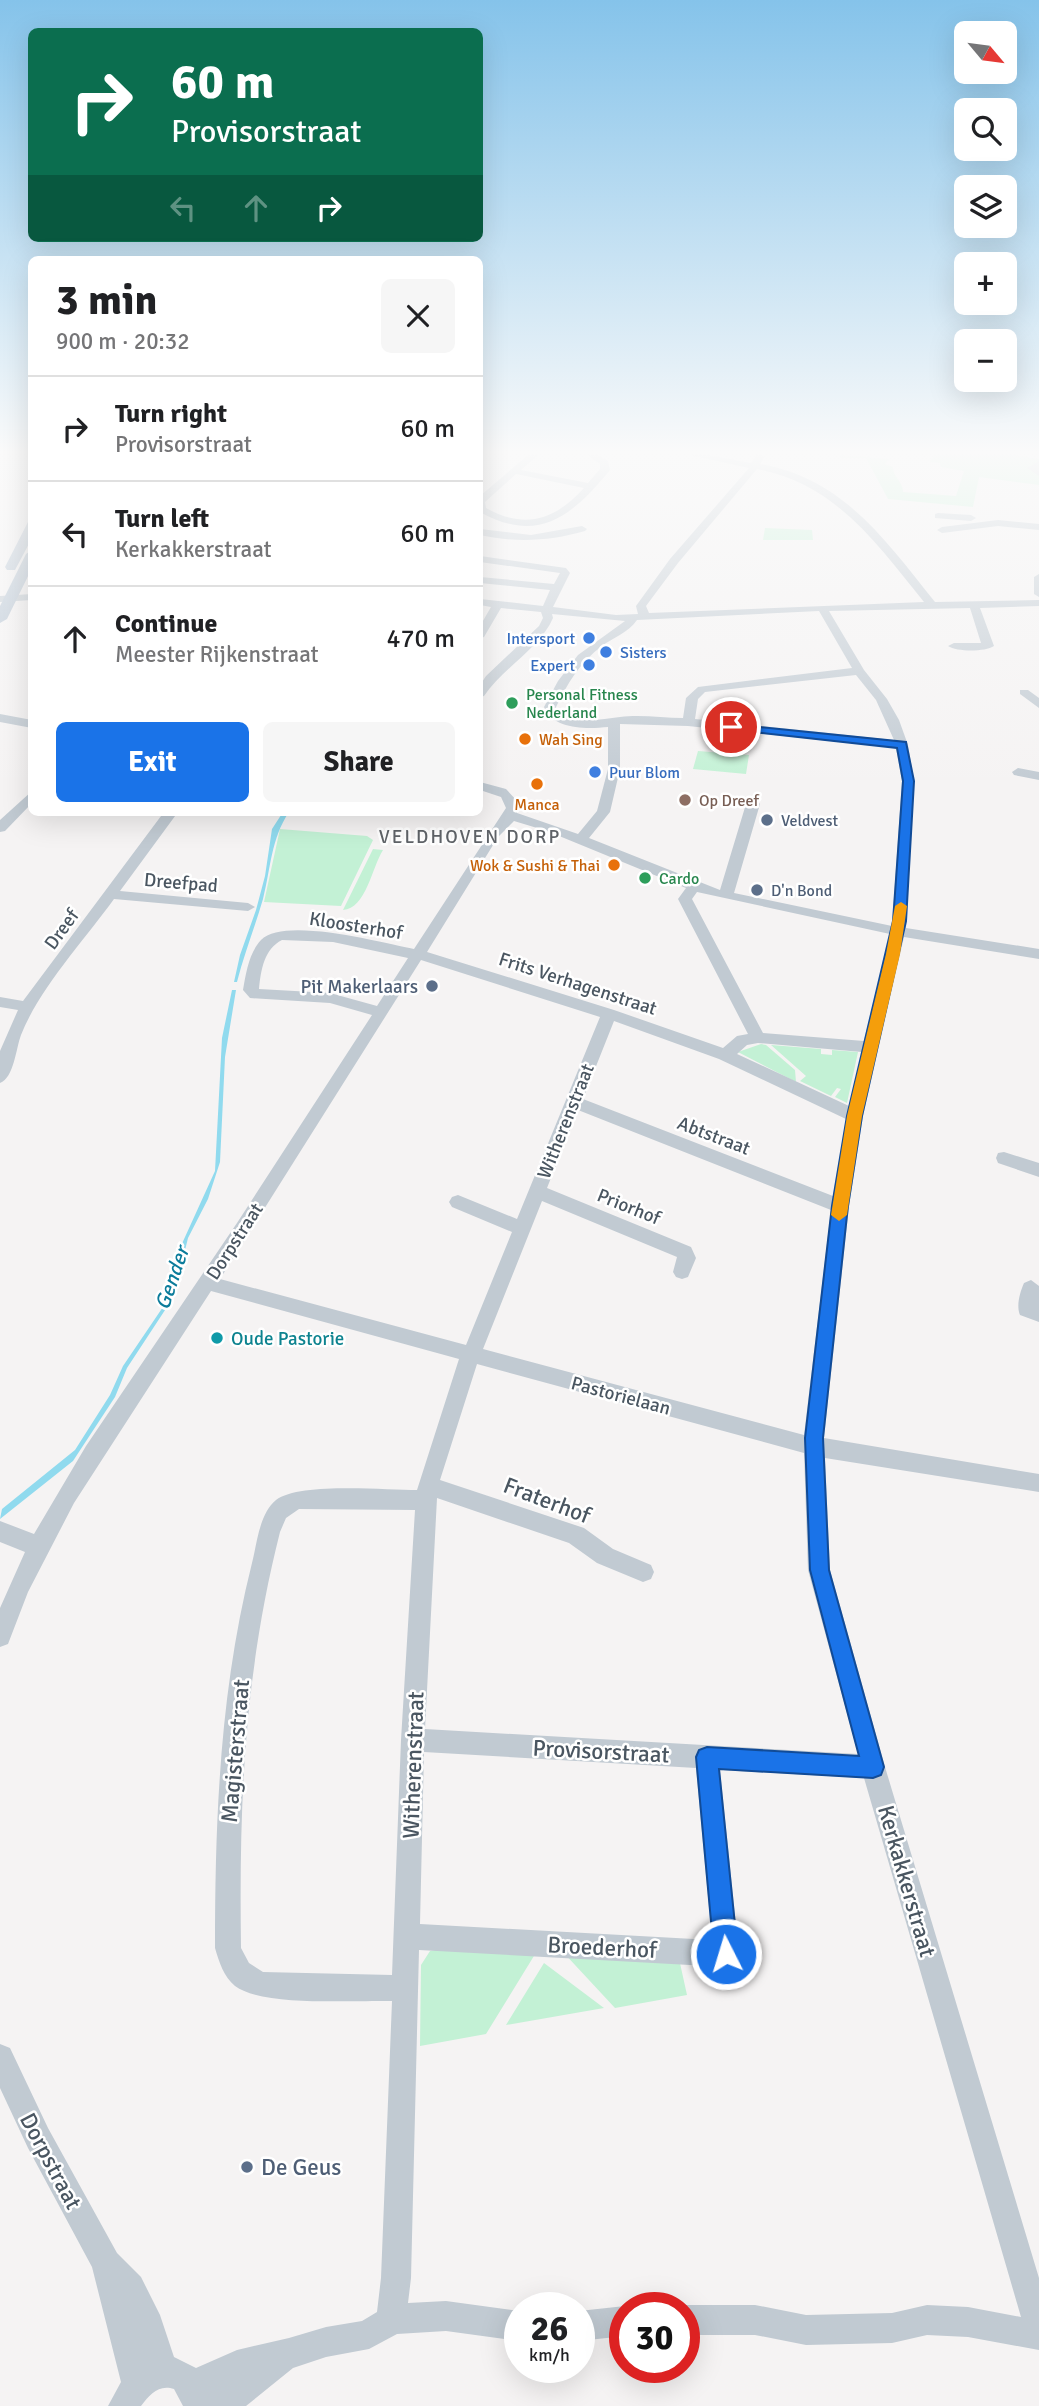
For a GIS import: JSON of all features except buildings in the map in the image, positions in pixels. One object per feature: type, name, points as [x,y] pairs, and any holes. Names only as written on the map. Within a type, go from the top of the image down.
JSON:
[{"type":"main road","points":[[0,619],[4,598],[16,567]]},
{"type":"main road","points":[[4,598],[24,567]]},
{"type":"street","points":[[483,690],[491,678],[544,628],[548,618],[546,610],[565,573],[562,570],[542,567]]},
{"type":"street","points":[[671,567],[641,606],[639,618],[627,628],[597,644],[562,681],[550,707],[551,713],[559,718],[614,724],[621,720],[688,722],[902,745]]},
{"type":"street","points":[[901,567],[932,605]]},
{"type":"street","points":[[1039,578],[1039,594]]},
{"type":"street","points":[[483,580],[557,588]]},
{"type":"street","points":[[4,598],[28,599]]},
{"type":"street","points":[[483,602],[639,618],[822,608],[1039,603]]},
{"type":"street","points":[[483,630],[498,604]]},
{"type":"street","points":[[954,646],[988,646],[974,605]]},
{"type":"street","name":"Kerkakkerstraat","points":[[822,608],[859,671],[881,699],[902,745],[908,781],[898,930],[855,1116],[840,1206],[814,1447],[819,1570],[873,1767],[1039,2328]]},
{"type":"street","points":[[688,722],[692,698],[702,689],[859,671]]},
{"type":"street","points":[[1024,692],[1039,704]]},
{"type":"street","points":[[0,719],[28,723]]},
{"type":"street","points":[[580,840],[603,813],[614,769],[614,724]]},
{"type":"street","points":[[1018,772],[1039,776]]},
{"type":"street","points":[[483,787],[510,797],[513,803],[508,818],[580,840],[693,887],[898,930],[1039,954]]},
{"type":"street","points":[[0,828],[28,799]]},
{"type":"street","points":[[726,895],[753,804]]},
{"type":"street","name":"Dreef","points":[[0,1077],[13,1035],[27,1007],[168,816]]},
{"type":"street","name":"Dorpstraat","points":[[0,1636],[17,1590],[61,1502],[208,1283],[417,954],[484,854],[498,842],[505,831],[508,818]]},
{"type":"street","points":[[693,887],[685,899],[758,1038]]},
{"type":"street","name":"Dreefpad","points":[[110,894],[248,907]]},
{"type":"street","name":"Kloosterhof","points":[[381,1012],[330,998],[254,994],[251,990],[255,966],[264,944],[271,937],[280,935],[333,937],[417,954]]},
{"type":"street","name":"Frits Verhagenstraat","points":[[417,954],[609,1014],[725,1055],[855,1116]]},
{"type":"street","points":[[0,1002],[27,1007]]},
{"type":"street","name":"Witherenstraat","points":[[391,2319],[396,2278],[413,1740],[427,1492],[471,1354],[609,1014]]},
{"type":"street","points":[[725,1055],[743,1040],[758,1038],[872,1047]]},
{"type":"street","name":"Abtstraat","points":[[573,1102],[840,1206]]},
{"type":"street","points":[[1004,1158],[1039,1170]]},
{"type":"street","name":"Priorhof","points":[[536,1191],[685,1252],[687,1258],[682,1272]]},
{"type":"street","points":[[458,1202],[521,1228]]},
{"type":"street","name":"Pastorielaan","points":[[208,1283],[814,1447],[1039,1483]]},
{"type":"street","points":[[1031,1288],[1027,1310],[1039,1314]]},
{"type":"street","name":"Fraterhof","points":[[427,1492],[576,1535],[605,1556],[643,1572]]},
{"type":"street","name":"Magisterstraat","points":[[405,1988],[263,1985],[246,1980],[232,1965],[228,1948],[228,1841],[234,1720],[254,1592],[276,1514],[298,1499],[427,1492]]},
{"type":"street","points":[[0,1531],[18,1540],[39,1545]]},
{"type":"street","name":"Provisorstraat","points":[[413,1740],[873,1767]]},
{"type":"street","name":"Broederhof","points":[[407,1936],[726,1954],[707,1757]]},
{"type":"street","name":"Dorpstraat","points":[[0,2058],[38,2138],[106,2263],[141,2387]]},
{"type":"street","points":[[196,2398],[205,2378],[249,2360],[285,2355],[323,2343],[378,2333],[391,2319],[446,2316],[504,2324]]},
{"type":"street","points":[[700,2320],[755,2320],[806,2330],[892,2328],[927,2320],[968,2322],[1039,2335]]},
{"type":"street","points":[[221,2406],[285,2355]]},
{"type":"street","points":[[141,2387],[183,2376],[196,2398]]},
{"type":"green space","points":[[698,751],[749,755],[746,774],[693,769]]},
{"type":"green space","points":[[280,829],[367,836],[373,840],[341,906],[264,902]]},
{"type":"green space","points":[[373,849],[383,850],[368,886],[357,903],[343,910]]},
{"type":"green space","points":[[761,1044],[766,1045],[795,1070],[796,1082],[738,1052]]},
{"type":"green space","points":[[771,1045],[821,1049],[821,1054],[832,1055],[832,1050],[858,1052],[847,1103],[835,1097],[841,1089],[837,1088],[831,1096],[800,1081],[806,1076]]},
{"type":"green space","points":[[430,1951],[537,1951],[486,2034],[420,2046],[421,1965]]},
{"type":"green space","points":[[562,1951],[678,1954],[687,1995],[615,2008]]},
{"type":"green space","points":[[544,1963],[604,2008],[506,2025]]},
{"type":"water","points":[[280,816],[287,816],[278,832],[263,899],[237,982],[234,982],[265,876],[272,829]]},
{"type":"water","name":"Gender","points":[[232,990],[236,990],[225,1057],[220,1162],[208,1199],[188,1238],[176,1287],[167,1307],[127,1368],[115,1397],[73,1461],[0,1519],[2,1509],[75,1450],[110,1395],[123,1366],[165,1304],[180,1248],[215,1171],[222,1038]]},
{"type":"slow traffic","points":[[839,1215],[855,1116],[893,954],[901,906]]},
{"type":"place","name":"Intersport","points":[[589,638]]},
{"type":"place","name":"Sisters","points":[[606,652]]},
{"type":"place","name":"Expert","points":[[589,665]]},
{"type":"place","name":"Personal Fitness Nederland","points":[[512,703]]},
{"type":"place","name":"Wah Sing","points":[[525,739]]},
{"type":"place","name":"Puur Blom","points":[[595,772]]},
{"type":"place","name":"Manca","points":[[537,784]]},
{"type":"place","name":"Op Dreef","points":[[685,800]]},
{"type":"place","name":"Veldvest","points":[[767,820]]},
{"type":"place","name":"Wok & Sushi & Thai","points":[[614,865]]},
{"type":"place","name":"Cardo","points":[[645,878]]},
{"type":"place","name":"D'n Bond","points":[[757,890]]},
{"type":"place","name":"Pit Makerlaars","points":[[432,986]]},
{"type":"place","name":"Oude Pastorie","points":[[217,1338]]},
{"type":"place","name":"De Geus","points":[[247,2167]]},
{"type":"district","name":"VELDHOVEN DORP","points":[[470,836]]},
{"type":"route","points":[[726,1954],[707,1757],[873,1767],[819,1570],[814,1438],[840,1206],[855,1116],[900,921],[908,781],[902,745],[731,727]]}]
